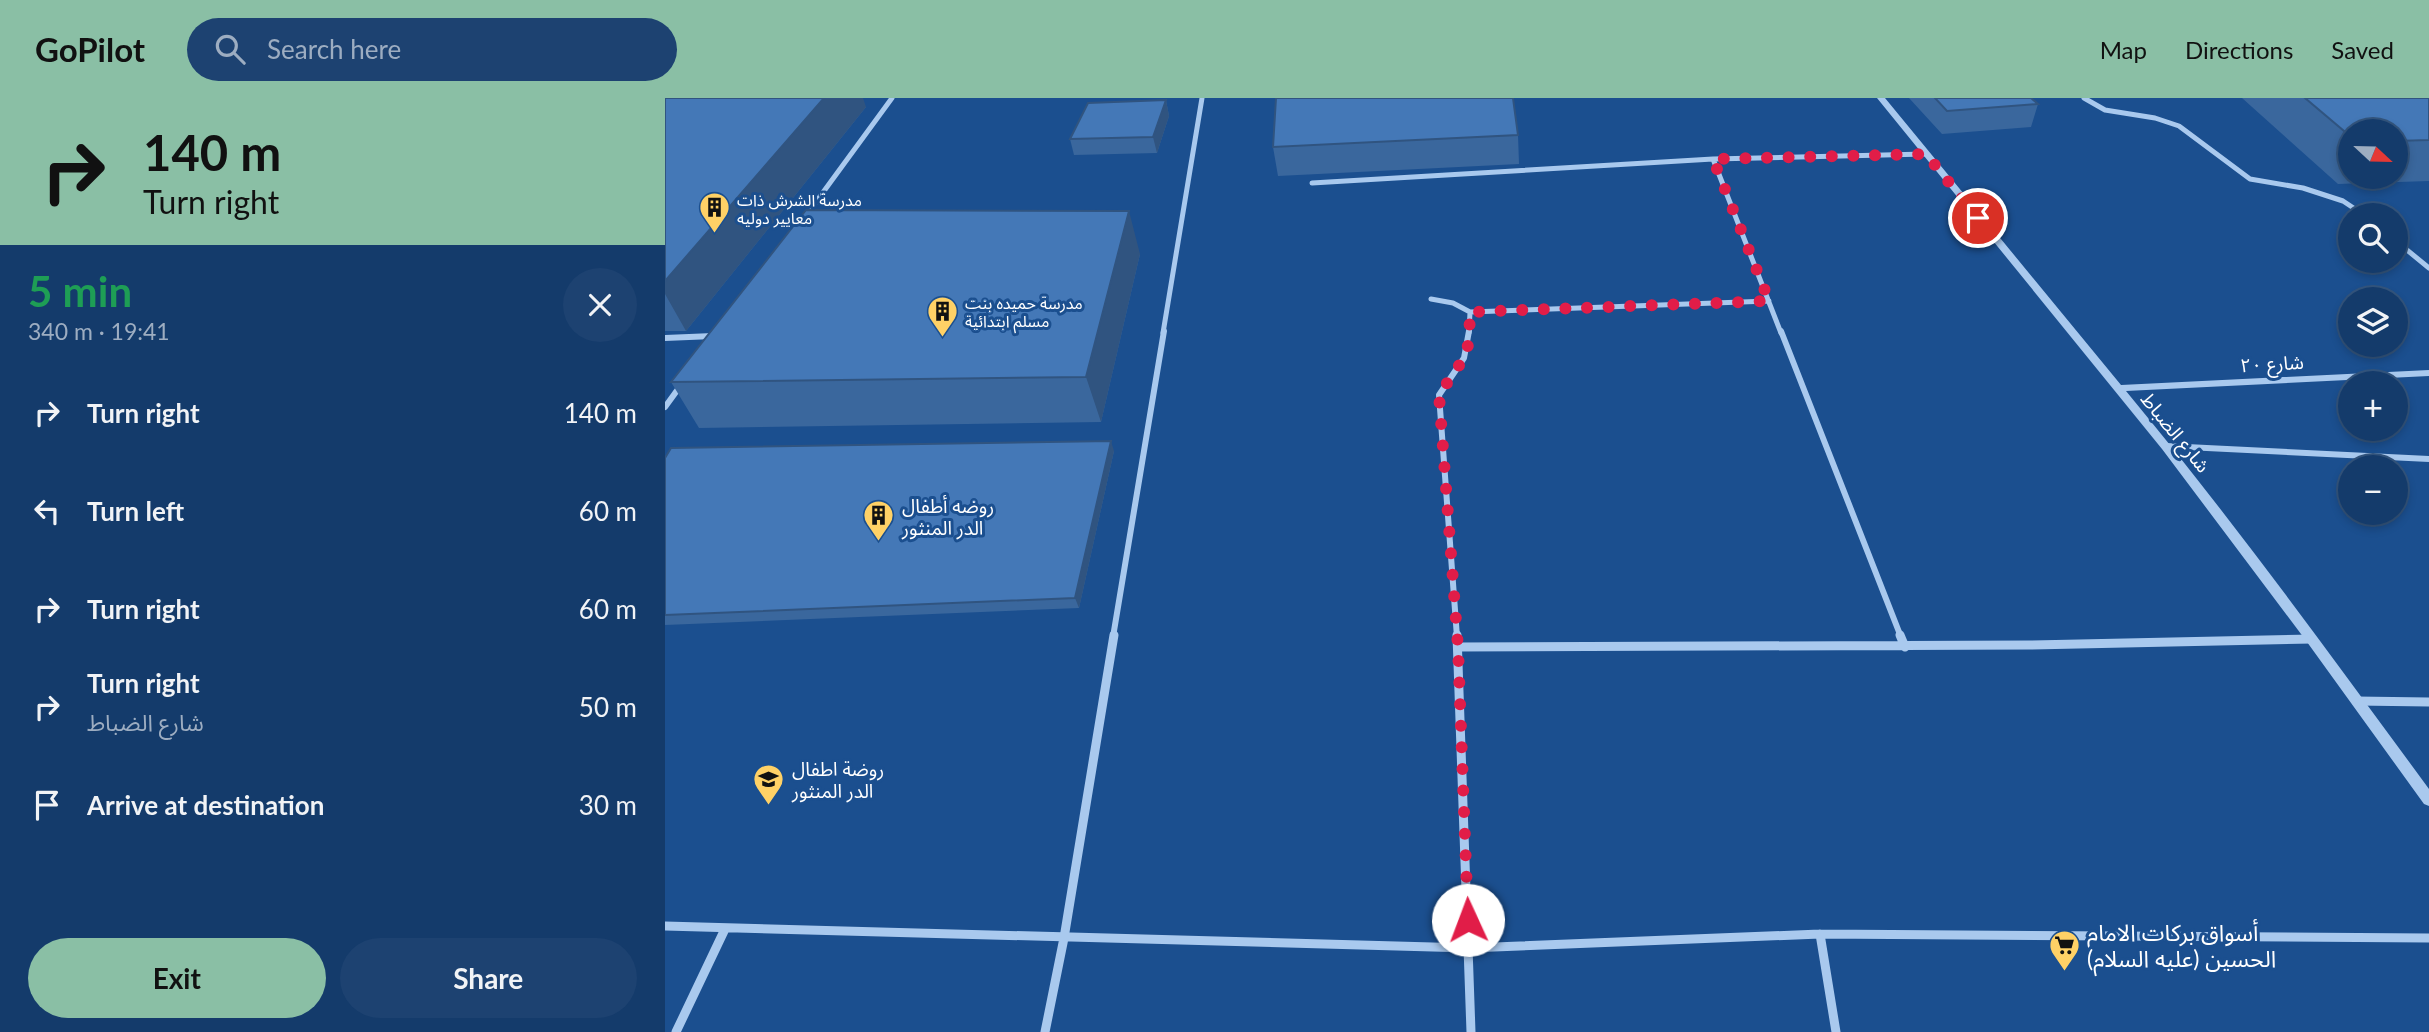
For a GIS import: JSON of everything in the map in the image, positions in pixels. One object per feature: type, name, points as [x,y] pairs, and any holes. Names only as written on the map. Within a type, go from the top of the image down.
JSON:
[{"type":"street","points":[[804,218],[892,98]]},
{"type":"street","points":[[1045,1032],[1064,938],[1202,98]]},
{"type":"street","name":"شارع الضباط","points":[[1881,98],[2166,446],[2429,800]]},
{"type":"street","points":[[2084,98],[2099,110],[2167,120],[2250,179],[2304,188],[2346,203]]},
{"type":"street","points":[[1312,183],[1713,159],[1926,154]]},
{"type":"street","points":[[1713,159],[1906,647]]},
{"type":"street","points":[[2408,251],[2429,268]]},
{"type":"street","points":[[1431,299],[1453,303],[1470,312],[1769,301]]},
{"type":"street","points":[[1470,312],[1469,342],[1464,358],[1439,395],[1458,647],[1471,1032]]},
{"type":"street","points":[[665,338],[717,335],[710,346]]},
{"type":"street","name":"شارع ٢٠","points":[[2118,388],[2429,373]]},
{"type":"street","points":[[665,407],[688,376]]},
{"type":"street","points":[[2166,446],[2429,459]]},
{"type":"street","points":[[1458,647],[1906,647],[2312,639]]},
{"type":"street","points":[[2356,701],[2429,702]]},
{"type":"street","points":[[665,926],[1469,948],[1820,934],[2429,938]]},
{"type":"street","points":[[676,1032],[725,929]]},
{"type":"street","points":[[1820,934],[1836,1032]]},
{"type":"building","points":[[665,98],[824,98],[665,281]]},
{"type":"building","points":[[1276,98],[1513,98],[1518,135],[1273,147]]},
{"type":"building","points":[[1935,98],[2031,98],[2038,104],[1947,111]]},
{"type":"building","points":[[2305,98],[2429,98],[2429,140],[2408,141],[2408,119],[2338,119],[2338,126]]},
{"type":"building","points":[[1166,100],[1153,137],[1070,139],[1088,103]]},
{"type":"building","name":"مدرسة حميده بنت مسلم ابتدائية","points":[[806,210],[1129,211],[1086,377],[671,382]]},
{"type":"building","name":"روضه أطفال الدر المنثور","points":[[1111,441],[1075,598],[665,615],[665,458],[671,448]]},
{"type":"place","name":"مدرسة الشرش ذات معايير دوليه","points":[[714,235]]},
{"type":"place","name":"مدرسة حميده بنت مسلم ابتدائية","points":[[942,338]]},
{"type":"place","name":"روضه أطفال الدر المنثور","points":[[879,543]]},
{"type":"place","name":"روضة اطفال الدر المنثور","points":[[769,806]]},
{"type":"place","name":"أسواق بركات الامام الحسين (عليه السلام)","points":[[2064,972]]},
{"type":"route","points":[[1468,920],[1458,647],[1439,395],[1464,358],[1469,342],[1470,312],[1769,301],[1713,159],[1926,154],[1978,218]]}]
